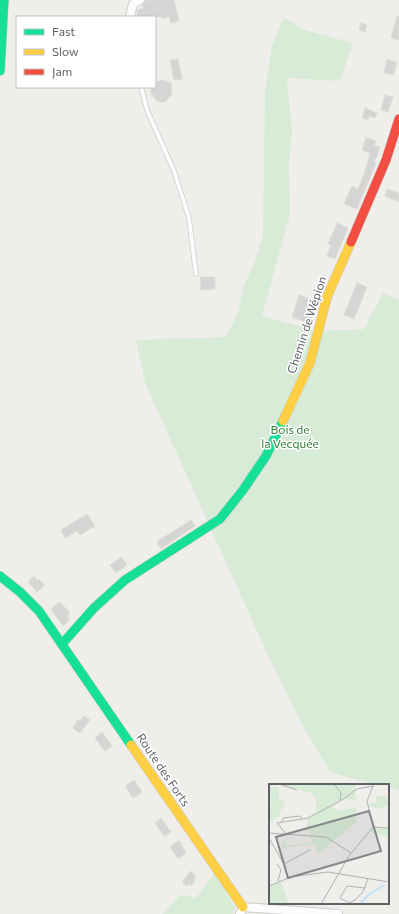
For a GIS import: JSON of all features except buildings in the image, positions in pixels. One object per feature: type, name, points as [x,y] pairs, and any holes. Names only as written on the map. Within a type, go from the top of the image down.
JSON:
[{"type":"street","points":[[0,71],[4,0]]},
{"type":"street","points":[[130,16],[133,4],[140,0]]},
{"type":"street","name":"Chemin de Wépion","points":[[62,644],[94,608],[125,580],[220,519],[243,490],[266,456],[310,363],[327,297],[386,160],[399,119]]},
{"type":"street","name":"Route des Forts","points":[[0,576],[20,592],[39,611],[242,910],[338,914]]},
{"type":"lane","points":[[141,88],[147,110],[174,171],[189,218],[196,274]]},
{"type":"green space","name":"Bois de la Vecquée","points":[[284,17],[304,30],[353,43],[340,81],[287,78],[292,131],[289,163],[290,214],[262,316],[318,331],[364,329],[383,293],[399,300],[399,791],[389,788],[389,784],[372,784],[330,772],[300,721],[266,651],[145,383],[136,340],[226,337],[238,313],[244,285],[254,264],[263,236],[265,91],[272,46]]},
{"type":"green space","points":[[215,873],[235,908],[233,914],[163,914],[180,895],[196,898]]},
{"type":"traffic: fast","points":[[0,71],[4,0]]},
{"type":"traffic: fast","points":[[62,644],[94,608],[125,580],[220,519],[243,490],[266,456],[283,421]]},
{"type":"traffic: fast","points":[[0,576],[20,592],[39,611],[131,745]]},
{"type":"traffic: slow","points":[[283,421],[310,363],[327,297],[351,242]]},
{"type":"traffic: slow","points":[[131,745],[243,907]]},
{"type":"traffic: jam","points":[[351,242],[386,160],[399,119]]}]
